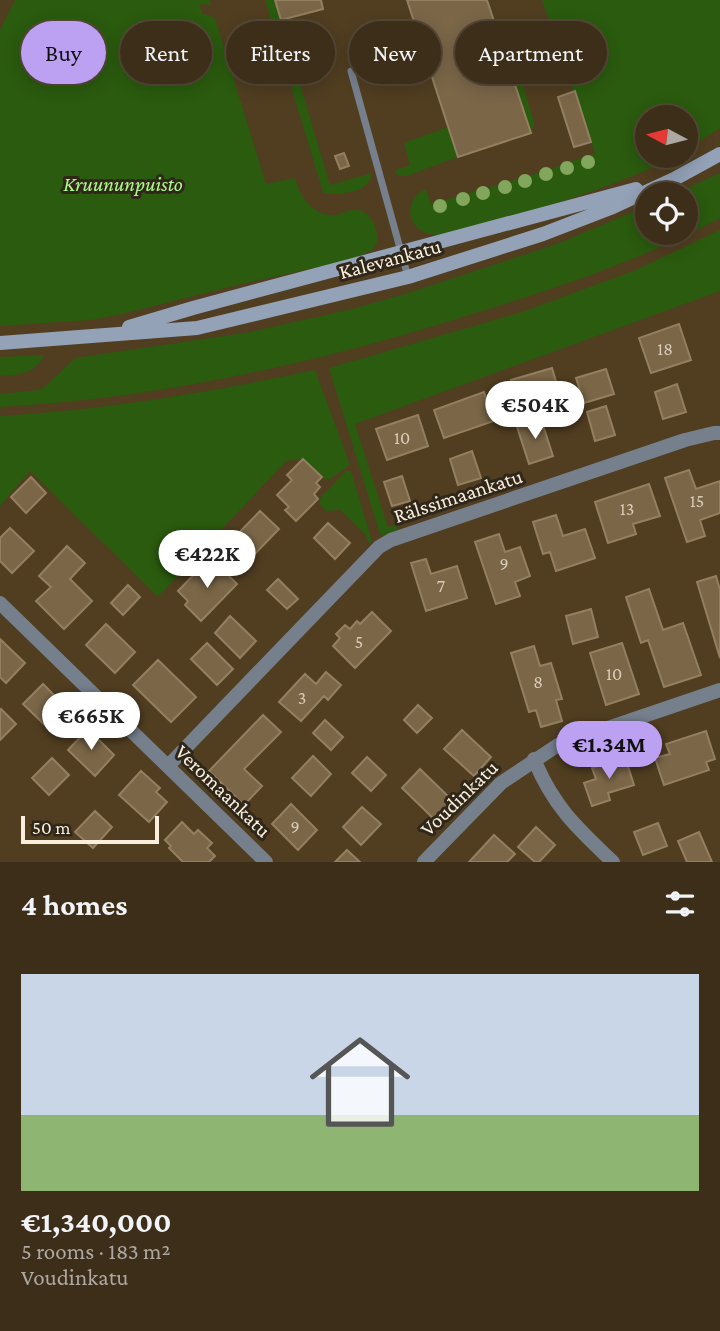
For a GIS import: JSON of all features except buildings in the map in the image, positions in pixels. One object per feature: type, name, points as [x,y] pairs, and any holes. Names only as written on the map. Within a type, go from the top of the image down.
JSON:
[{"type":"main road","name":"Kalevankatu","points":[[0,343],[197,328],[408,277],[543,234],[613,207],[720,154]]},
{"type":"main road","name":"Kalevankatu","points":[[104,335],[193,308],[676,178]]},
{"type":"street","name":"Rälssimaankatu","points":[[168,766],[379,547],[391,540],[533,494],[685,440],[720,433]]},
{"type":"street","name":"Veromaankatu","points":[[0,603],[266,862]]},
{"type":"street","name":"Voudinkatu","points":[[424,862],[501,783],[534,759],[574,739],[720,690]]},
{"type":"street","points":[[534,759],[551,795],[568,819],[613,862]]},
{"type":"lane","points":[[355,84],[408,277]]},
{"type":"green space","name":"Kruununpuisto","points":[[15,0],[209,0],[211,5],[199,4],[202,13],[215,18],[226,54],[226,84],[235,84],[266,184],[295,178],[304,198],[320,212],[335,215],[353,210],[366,213],[377,232],[377,243],[372,250],[358,257],[122,314],[91,320],[0,326],[0,30]]},
{"type":"green space","points":[[265,0],[275,0],[281,21],[271,21]]},
{"type":"green space","points":[[542,0],[720,0],[720,128],[698,142],[698,105],[635,105],[635,168],[651,168],[562,201],[444,235],[433,235],[419,229],[411,218],[411,205],[419,193],[426,189],[431,204],[545,171],[595,153],[571,84],[607,84],[607,21],[549,21]]},
{"type":"green space","points":[[290,84],[300,84],[330,185],[372,173],[364,187],[339,194],[323,192]]},
{"type":"green space","points":[[515,84],[522,84],[533,119],[531,133]]},
{"type":"green space","points":[[448,127],[458,157],[407,176],[399,176],[394,171],[410,165],[404,143]]},
{"type":"green space","points":[[720,173],[720,218],[698,229],[698,183]]},
{"type":"green space","points":[[635,211],[635,245],[664,245],[583,278],[526,297],[437,325],[315,358],[252,373],[127,395],[0,407],[0,394],[39,390],[75,358],[251,332],[356,308],[557,244]]},
{"type":"green space","points":[[720,230],[720,291],[355,424],[388,527],[398,525],[397,530],[383,536],[380,534],[329,368],[522,312],[636,270],[688,245],[698,245],[698,240]]},
{"type":"green space","points":[[44,355],[31,370],[0,376],[0,357]]},
{"type":"green space","points":[[315,370],[350,465],[330,479],[325,479],[303,459],[286,461],[158,597],[30,471],[0,506],[0,416],[158,399]]},
{"type":"green space","points":[[346,471],[351,471],[372,541],[369,544],[366,535],[340,510],[326,511],[319,503],[321,497]]}]
